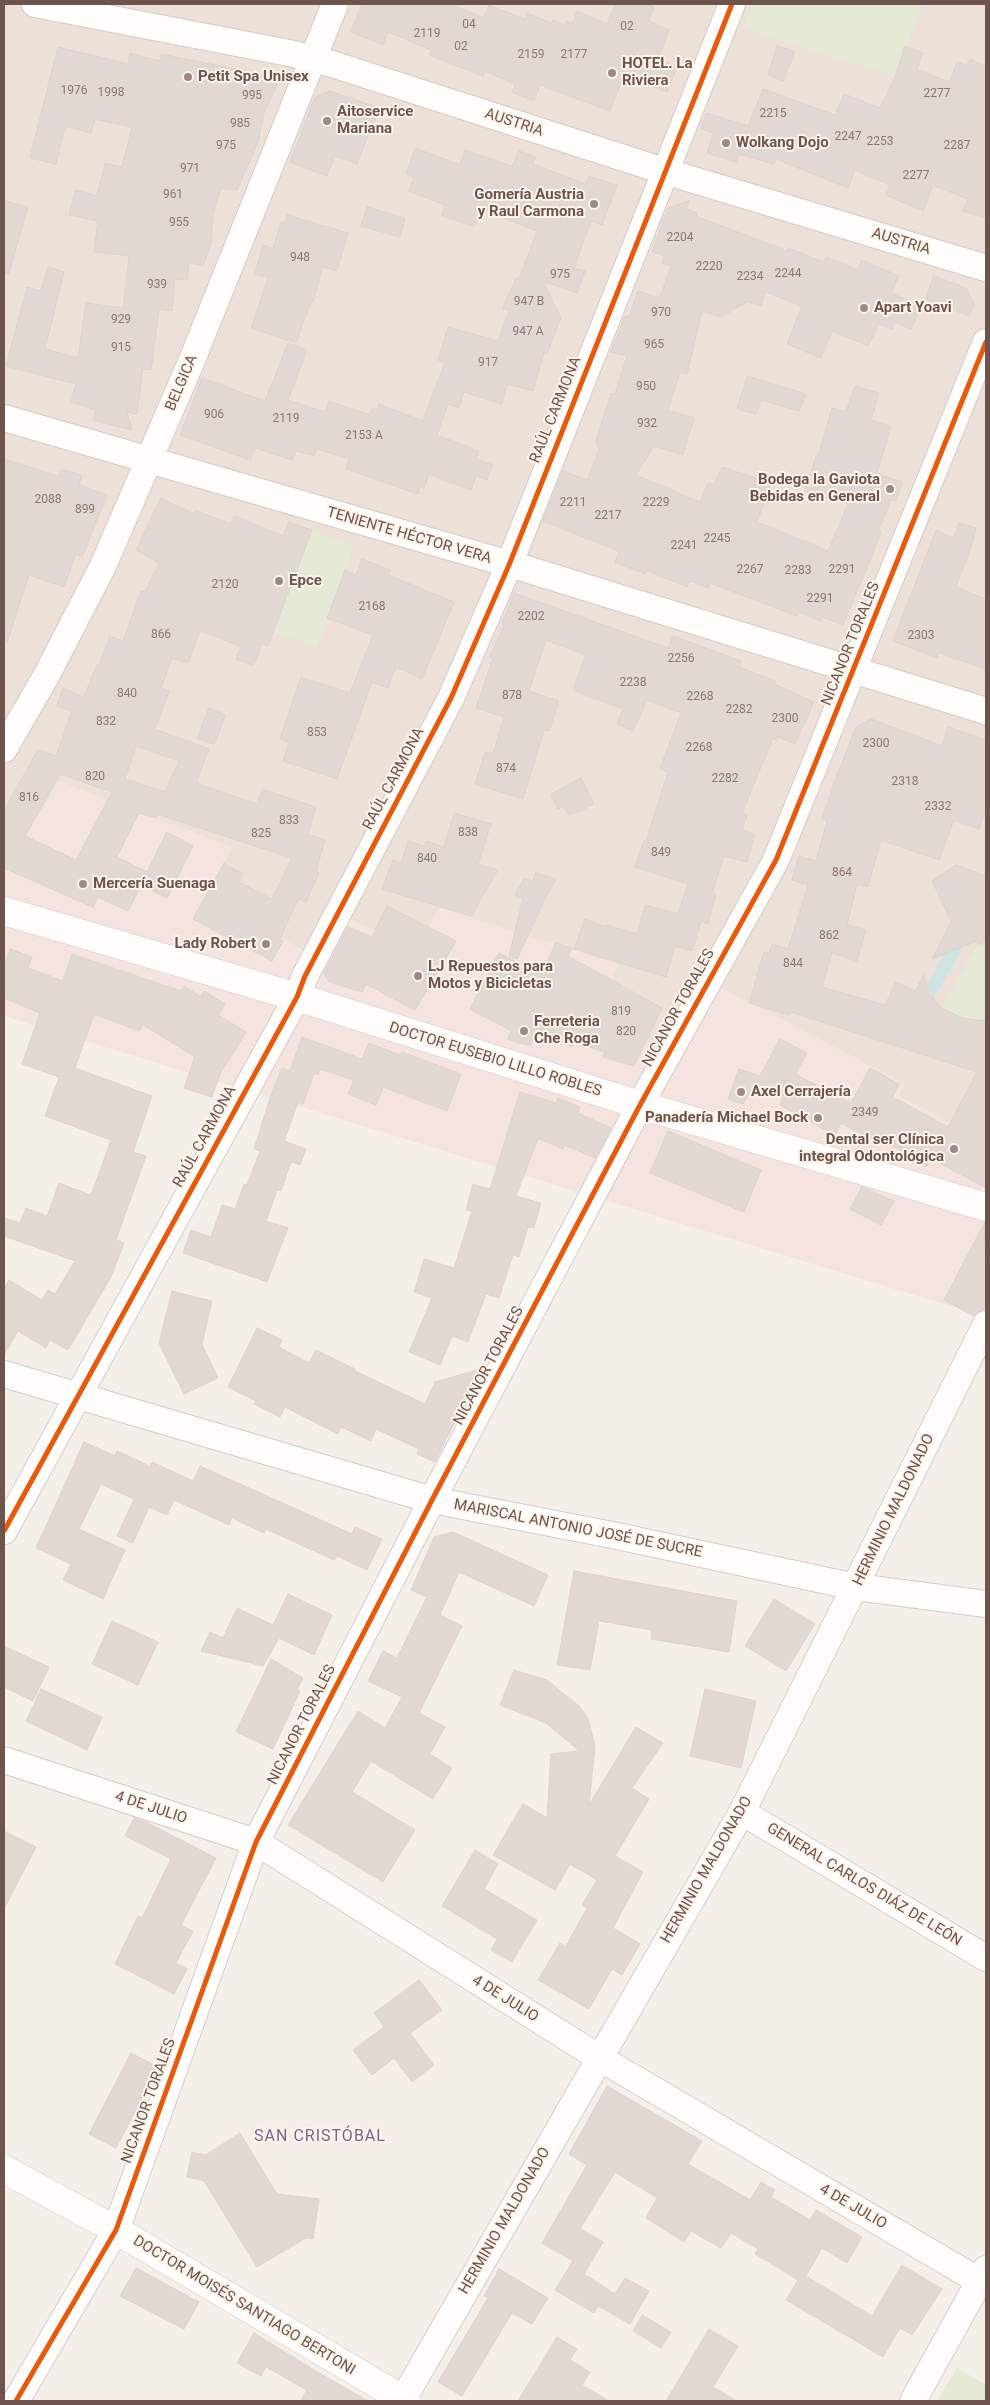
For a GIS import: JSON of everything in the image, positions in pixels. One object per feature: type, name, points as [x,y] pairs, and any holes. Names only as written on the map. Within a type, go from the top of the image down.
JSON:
[{"type":"main road","name":"DOCTOR EUSEBIO LILLO ROBLES","points":[[4,911],[297,997],[640,1105],[986,1207]]},
{"type":"main road","name":"DOCTOR MOISÉS SANTIAGO BERTONI","points":[[4,2168],[116,2230],[403,2401]]},
{"type":"street","name":"AUSTRIA","points":[[35,4],[312,59],[664,170],[986,268]]},
{"type":"street","name":"BELGICA","points":[[4,749],[45,678],[103,566],[214,307],[335,4]]},
{"type":"street","name":"RAÚL CARMONA","points":[[4,1531],[76,1396],[297,997],[305,976],[451,698],[509,565],[664,170],[732,4]]},
{"type":"street","name":"NICANOR TORALES","points":[[16,2401],[116,2230],[256,1842],[432,1500],[640,1105],[776,860],[986,342]]},
{"type":"street","name":"TENIENTE HÉCTOR VERA","points":[[4,418],[509,565],[854,669],[986,711]]},
{"type":"street","name":"HERMINIO MALDONADO","points":[[403,2401],[598,2057],[742,1812],[986,1324]]},
{"type":"street","name":"MARISCAL ANTONIO JOSÉ DE SUCRE","points":[[4,1374],[432,1500],[618,1536],[856,1587],[986,1604]]},
{"type":"street","name":"4 DE JULIO","points":[[4,1760],[256,1842],[598,2057],[984,2278]]},
{"type":"street","name":"GENERAL CARLOS DIÁZ DE LEÓN","points":[[742,1812],[986,1958]]},
{"type":"street","points":[[913,2401],[984,2278]]},
{"type":"shaded area","points":[[4,4],[986,4],[986,1141],[898,1096],[905,1084],[709,982],[666,1057],[593,1018],[618,965],[439,909],[418,947],[308,953],[256,925],[214,885],[231,847],[4,872]]},
{"type":"shaded area","points":[[59,781],[232,847],[214,885],[256,925],[308,953],[329,911],[418,947],[440,908],[618,964],[593,1018],[666,1057],[708,981],[906,1084],[899,1096],[986,1141],[986,1180],[974,1203],[986,1207],[986,1317],[4,1016],[4,872]]},
{"type":"shaded area","points":[[964,945],[934,998],[927,987],[943,955]]},
{"type":"green space","points":[[752,4],[922,4],[895,77],[742,28]]},
{"type":"green space","points":[[312,530],[354,546],[317,647],[273,632]]},
{"type":"green space","points":[[978,944],[986,947],[986,1021],[962,1018],[942,1008]]},
{"type":"green space","points":[[957,2368],[986,2385],[986,2401],[937,2401]]},
{"type":"building","points":[[362,4],[450,4],[484,18],[489,5],[525,19],[527,13],[551,23],[553,20],[565,25],[567,21],[573,23],[577,11],[607,24],[615,4],[645,4],[654,7],[649,21],[669,30],[658,59],[677,66],[667,92],[624,75],[610,111],[540,85],[534,101],[512,92],[515,84],[485,71],[483,76],[429,55],[431,50],[388,32],[383,45],[351,32]]},
{"type":"building","points":[[777,46],[795,51],[783,81],[768,75]]},
{"type":"building","points":[[905,46],[923,53],[917,70],[950,82],[957,62],[967,66],[970,59],[986,66],[986,218],[963,211],[968,199],[933,185],[923,211],[886,195],[890,185],[855,170],[848,188],[776,159],[774,164],[739,154],[736,162],[707,153],[713,133],[701,129],[706,113],[748,126],[763,89],[835,115],[844,94],[880,108],[895,77]]},
{"type":"building","points":[[58,47],[128,64],[130,53],[160,61],[161,54],[280,78],[264,113],[258,142],[237,190],[221,188],[213,214],[211,244],[203,266],[189,263],[187,280],[175,279],[172,311],[159,309],[151,370],[143,369],[137,414],[127,412],[132,430],[93,420],[96,410],[71,402],[76,384],[6,366],[27,287],[41,291],[48,267],[64,272],[45,349],[78,358],[86,303],[123,308],[129,256],[94,252],[98,221],[69,215],[75,190],[97,196],[105,163],[122,167],[132,127],[95,119],[91,133],[65,126],[56,164],[30,158]]},
{"type":"building","points":[[330,91],[379,108],[357,164],[335,156],[327,176],[290,162],[315,97]]},
{"type":"building","points":[[415,148],[460,165],[465,150],[512,166],[519,151],[536,157],[533,164],[586,184],[588,176],[617,185],[602,225],[591,221],[574,268],[585,271],[577,293],[543,281],[561,318],[547,354],[544,353],[533,391],[507,384],[502,404],[464,392],[459,408],[448,404],[437,435],[479,451],[476,459],[493,465],[487,480],[476,476],[471,490],[429,474],[424,488],[420,486],[418,494],[346,469],[349,459],[317,449],[314,456],[296,451],[292,460],[255,448],[250,460],[180,435],[202,378],[265,401],[288,343],[307,350],[288,400],[325,412],[329,401],[370,415],[372,408],[377,409],[379,404],[423,421],[445,362],[438,360],[448,327],[498,341],[509,311],[503,308],[516,278],[519,279],[537,231],[481,209],[474,227],[442,215],[445,205],[408,191],[414,177],[406,174]]},
{"type":"building","points":[[4,201],[28,207],[9,273],[4,273]]},
{"type":"building","points":[[689,201],[686,209],[697,213],[696,216],[787,251],[788,248],[824,262],[826,257],[858,270],[862,260],[899,276],[891,293],[921,306],[911,329],[895,322],[892,329],[879,324],[868,346],[832,331],[821,358],[787,344],[802,306],[765,292],[761,306],[747,302],[721,317],[702,311],[687,374],[680,372],[668,410],[694,418],[683,455],[654,446],[636,475],[700,502],[708,483],[713,485],[722,467],[771,483],[757,522],[828,551],[848,504],[805,491],[816,456],[818,457],[832,408],[846,412],[855,386],[879,393],[871,420],[891,426],[877,474],[902,482],[896,501],[891,500],[878,531],[881,532],[843,625],[822,617],[821,621],[799,612],[797,616],[710,583],[708,588],[690,581],[687,587],[646,570],[645,574],[615,562],[619,551],[543,521],[563,471],[587,480],[599,451],[596,441],[611,393],[615,394],[627,356],[611,352],[625,316],[629,317],[638,291],[660,298],[671,266],[662,263],[664,256],[652,252],[668,208]]},
{"type":"building","points":[[367,207],[405,218],[400,237],[361,226]]},
{"type":"building","points":[[287,215],[348,233],[337,271],[323,267],[313,302],[311,301],[296,343],[251,328],[268,278],[255,274],[263,245],[273,249],[281,222],[285,223]]},
{"type":"building","points":[[934,276],[966,288],[974,304],[970,316],[925,299]]},
{"type":"building","points":[[747,376],[806,394],[799,411],[761,400],[756,414],[737,409]]},
{"type":"building","points":[[4,459],[58,476],[61,469],[82,475],[79,485],[107,495],[82,557],[76,554],[64,587],[29,575],[7,643],[4,642]]},
{"type":"building","points":[[161,498],[194,514],[195,510],[231,524],[234,516],[283,536],[288,522],[312,530],[268,646],[262,644],[253,666],[236,659],[241,647],[200,630],[188,663],[172,658],[161,688],[169,691],[155,729],[209,749],[196,783],[257,804],[262,789],[316,807],[308,834],[325,840],[316,871],[319,873],[306,902],[298,899],[280,939],[283,941],[272,961],[193,919],[224,863],[243,874],[239,882],[272,899],[292,858],[157,814],[156,818],[139,813],[117,857],[147,872],[167,832],[193,846],[167,898],[141,885],[128,911],[98,897],[93,907],[4,868],[4,810],[38,750],[56,756],[72,711],[57,706],[63,688],[84,697],[97,664],[99,666],[110,636],[123,641],[141,591],[145,592],[159,563],[136,550]],"holes":[[[136,746],[179,761],[165,792],[125,779]],[[60,774],[112,792],[76,860],[25,836]]]},
{"type":"building","points":[[959,523],[976,528],[956,587],[986,599],[986,669],[939,653],[937,658],[893,641],[936,530],[954,538]]},
{"type":"building","points":[[362,559],[390,570],[388,575],[454,602],[422,679],[396,667],[388,688],[372,682],[337,779],[283,761],[289,742],[280,739],[301,677],[350,693],[373,635],[327,618],[345,570],[356,575]]},
{"type":"building","points":[[514,593],[668,648],[673,636],[741,661],[739,667],[776,681],[774,684],[814,702],[795,744],[777,736],[776,740],[773,738],[742,813],[747,815],[742,830],[755,834],[747,862],[724,856],[712,893],[716,894],[708,924],[701,921],[692,951],[675,946],[666,977],[574,949],[585,919],[606,927],[607,925],[637,934],[645,905],[678,914],[688,884],[635,867],[644,840],[646,841],[668,772],[660,769],[681,713],[647,700],[633,731],[617,724],[623,709],[573,690],[586,655],[546,640],[529,691],[559,701],[549,731],[544,730],[523,799],[475,784],[485,752],[493,754],[504,717],[476,708],[493,658],[490,657],[504,625],[502,624]]},
{"type":"building","points":[[209,708],[226,715],[214,744],[197,738]]},
{"type":"building","points":[[871,719],[942,746],[948,727],[986,740],[986,809],[979,829],[954,820],[939,860],[881,840],[868,887],[857,884],[847,925],[866,930],[857,961],[832,953],[822,987],[885,1005],[896,982],[915,991],[924,975],[929,993],[942,1008],[962,1018],[986,1021],[986,1188],[931,1158],[927,1166],[873,1135],[871,1139],[841,1123],[835,1135],[780,1105],[783,1100],[755,1085],[743,1104],[728,1099],[739,1069],[760,1076],[780,1039],[807,1053],[795,1074],[851,1103],[870,1068],[899,1084],[893,1097],[948,1127],[977,1072],[791,1012],[789,1015],[749,1003],[764,952],[769,953],[772,944],[788,949],[808,885],[792,880],[799,856],[816,861],[827,821],[822,819],[837,775],[856,727]]},
{"type":"building","points":[[581,778],[594,804],[569,816],[564,806],[558,809],[551,794]]},
{"type":"building","points":[[454,813],[491,824],[478,864],[498,870],[471,916],[382,889],[393,860],[401,863],[408,841],[424,846],[426,841],[444,847]]},
{"type":"building","points":[[956,865],[986,876],[986,935],[982,944],[974,942],[932,959],[951,921],[932,881]]},
{"type":"building","points":[[536,873],[556,879],[517,959],[509,956],[523,898],[515,895],[524,878],[533,881]]},
{"type":"building","points":[[387,906],[456,941],[415,1010],[366,984],[362,992],[329,982],[324,973],[348,927],[372,937]]},
{"type":"building","points":[[556,943],[572,948],[568,956],[662,1008],[634,1066],[603,1057],[605,1052],[575,1042],[572,1047],[538,1030],[530,1046],[507,1039],[512,1031],[470,1009],[499,953],[541,974]]},
{"type":"building","points":[[10,949],[32,957],[28,968],[63,981],[72,954],[181,991],[184,986],[201,997],[204,991],[225,1004],[218,1015],[246,1032],[220,1074],[212,1097],[184,1088],[195,1057],[142,1024],[140,1031],[94,1014],[75,1068],[152,1096],[133,1152],[146,1156],[116,1240],[124,1243],[111,1277],[68,1350],[50,1340],[46,1348],[18,1331],[4,1355],[4,1289],[9,1280],[42,1300],[48,1290],[55,1294],[75,1261],[4,1236],[4,1218],[20,1223],[26,1208],[47,1216],[59,1183],[91,1195],[111,1140],[45,1116],[59,1077],[22,1064],[40,1013],[4,998],[4,968]]},
{"type":"building","points":[[302,1037],[362,1059],[369,1043],[400,1055],[402,1052],[461,1074],[447,1111],[383,1087],[376,1105],[348,1094],[354,1080],[320,1069],[318,1075],[314,1073],[303,1104],[298,1102],[284,1141],[306,1149],[300,1165],[291,1162],[281,1191],[277,1190],[266,1221],[288,1228],[267,1282],[183,1253],[191,1230],[211,1237],[222,1205],[235,1209],[244,1184],[247,1185],[260,1151],[254,1149],[270,1098],[282,1068],[290,1071]]},
{"type":"building","points":[[520,1092],[556,1103],[558,1098],[580,1107],[578,1113],[611,1128],[595,1158],[565,1145],[563,1149],[538,1138],[516,1196],[541,1203],[534,1228],[528,1227],[519,1257],[513,1255],[499,1298],[486,1294],[468,1342],[452,1336],[440,1365],[409,1352],[432,1298],[414,1292],[424,1259],[454,1268],[472,1211],[466,1210],[473,1184],[490,1189]]},
{"type":"building","points":[[668,1131],[761,1170],[744,1212],[650,1173]]},
{"type":"building","points":[[862,1187],[894,1201],[881,1225],[850,1209]]},
{"type":"building","points":[[985,1222],[986,1305],[984,1309],[974,1316],[944,1300]]},
{"type":"building","points":[[172,1291],[212,1301],[202,1344],[218,1378],[184,1394],[159,1343]]},
{"type":"building","points":[[257,1328],[282,1340],[279,1347],[309,1363],[316,1350],[355,1369],[355,1371],[425,1404],[435,1382],[481,1369],[435,1462],[417,1454],[419,1449],[376,1429],[371,1441],[341,1427],[338,1434],[285,1407],[280,1417],[254,1404],[256,1401],[228,1387]]},
{"type":"building","points":[[84,1442],[115,1456],[117,1451],[150,1466],[152,1462],[193,1481],[200,1466],[352,1534],[355,1527],[382,1539],[367,1570],[337,1556],[334,1560],[266,1529],[264,1533],[232,1518],[229,1525],[174,1500],[167,1515],[149,1507],[133,1543],[117,1536],[134,1499],[101,1484],[79,1529],[125,1550],[103,1599],[63,1580],[71,1564],[36,1548]]},
{"type":"building","points":[[453,1532],[548,1575],[534,1606],[459,1572],[440,1615],[462,1626],[419,1713],[445,1727],[430,1754],[452,1768],[433,1799],[371,1761],[352,1792],[415,1830],[383,1882],[288,1825],[358,1711],[385,1728],[402,1697],[368,1681],[383,1651],[397,1658],[427,1597],[411,1590],[434,1537]]},
{"type":"building","points":[[574,1571],[737,1601],[729,1652],[651,1639],[652,1630],[599,1621],[590,1670],[557,1665]]},
{"type":"building","points":[[288,1594],[332,1615],[314,1655],[279,1638],[263,1666],[201,1651],[210,1632],[223,1638],[237,1608],[273,1625]]},
{"type":"building","points":[[774,1599],[815,1624],[786,1671],[745,1646]]},
{"type":"building","points":[[112,1621],[158,1642],[138,1685],[92,1664]]},
{"type":"building","points":[[4,1646],[49,1667],[33,1701],[4,1687]]},
{"type":"building","points":[[271,1659],[303,1678],[297,1690],[300,1691],[273,1749],[236,1732]]},
{"type":"building","points":[[514,1670],[547,1680],[579,1706],[588,1718],[595,1746],[589,1805],[636,1727],[663,1743],[632,1788],[649,1799],[615,1856],[643,1872],[613,1928],[640,1944],[622,1975],[612,1969],[589,2009],[538,1980],[560,1943],[566,1946],[587,1908],[582,1905],[597,1880],[570,1864],[555,1890],[493,1855],[523,1804],[547,1818],[551,1754],[579,1751],[546,1723],[500,1705]]},
{"type":"building","points":[[41,1689],[102,1717],[87,1750],[26,1721]]},
{"type":"building","points":[[705,1689],[756,1701],[741,1768],[690,1756]]},
{"type":"building","points":[[134,1818],[148,1823],[216,1858],[181,1925],[193,1931],[176,1963],[187,1969],[174,1994],[115,1964],[138,1916],[142,1918],[171,1859],[125,1836]]},
{"type":"building","points":[[4,1831],[36,1847],[4,1909]]},
{"type":"building","points":[[475,1850],[498,1864],[484,1889],[537,1920],[512,1962],[491,1950],[497,1939],[442,1906]]},
{"type":"building","points":[[419,1980],[442,2010],[410,2033],[434,2065],[412,2082],[394,2058],[372,2075],[353,2050],[384,2027],[374,2013]]},
{"type":"building","points":[[131,2053],[158,2067],[116,2148],[89,2134]]},
{"type":"building","points":[[607,2086],[702,2141],[688,2164],[750,2200],[761,2182],[775,2190],[771,2197],[810,2220],[816,2210],[862,2237],[847,2263],[822,2248],[806,2276],[872,2316],[902,2265],[942,2289],[912,2335],[900,2328],[883,2357],[786,2300],[798,2280],[755,2254],[758,2249],[731,2233],[721,2248],[691,2231],[684,2242],[646,2218],[657,2198],[615,2172],[580,2229],[603,2242],[584,2274],[615,2294],[625,2278],[649,2291],[630,2324],[598,2306],[594,2313],[555,2290],[573,2261],[542,2243],[587,2165],[569,2154]]},
{"type":"building","points":[[240,2133],[277,2194],[319,2199],[313,2239],[306,2238],[257,2267],[204,2181],[187,2177],[192,2152],[206,2155]]},
{"type":"building","points":[[136,2268],[199,2302],[184,2329],[120,2296]]},
{"type":"building","points":[[499,2269],[548,2298],[532,2324],[512,2313],[462,2396],[438,2382],[488,2298],[484,2296]]},
{"type":"building","points":[[642,2315],[671,2332],[661,2348],[633,2331]]},
{"type":"building","points":[[709,2329],[738,2346],[713,2387],[737,2401],[666,2401]]},
{"type":"building","points":[[254,2333],[368,2401],[301,2401],[307,2390],[266,2367],[261,2376],[237,2363]]},
{"type":"building","points":[[557,2337],[577,2349],[570,2360],[590,2372],[582,2385],[609,2401],[518,2401]]},
{"type":"cycle path","points":[[4,1531],[297,997],[305,976],[451,698],[509,565],[732,4]]},
{"type":"cycle path","points":[[16,2401],[116,2230],[256,1842],[432,1500],[640,1105],[776,860],[986,342]]},
{"type":"place","name":"HOTEL. La Riviera","points":[[612,73]]},
{"type":"place","name":"Petit Spa Unisex","points":[[188,77]]},
{"type":"place","name":"Aitoservice Mariana","points":[[327,121]]},
{"type":"place","name":"Wolkang Dojo","points":[[726,143]]},
{"type":"place","name":"Gomería Austria y Raul Carmona","points":[[594,204]]},
{"type":"place","name":"Apart Yoavi","points":[[864,308]]},
{"type":"place","name":"Bodega la Gaviota Bebidas en General","points":[[890,489]]},
{"type":"place","name":"Epce","points":[[279,581]]},
{"type":"place","name":"Mercería Suenaga","points":[[83,884]]},
{"type":"place","name":"Lady Robert","points":[[266,944]]},
{"type":"place","name":"LJ Repuestos para Motos y Bicicletas","points":[[418,976]]},
{"type":"place","name":"Ferreteria Che Roga","points":[[524,1031]]},
{"type":"place","name":"Axel Cerrajería","points":[[741,1092]]},
{"type":"place","name":"Panadería Michael Bock","points":[[818,1118]]},
{"type":"place","name":"Dental ser Clínica integral Odontológica","points":[[954,1149]]},
{"type":"district","name":"SAN CRISTÓBAL","points":[[320,2137]]}]
